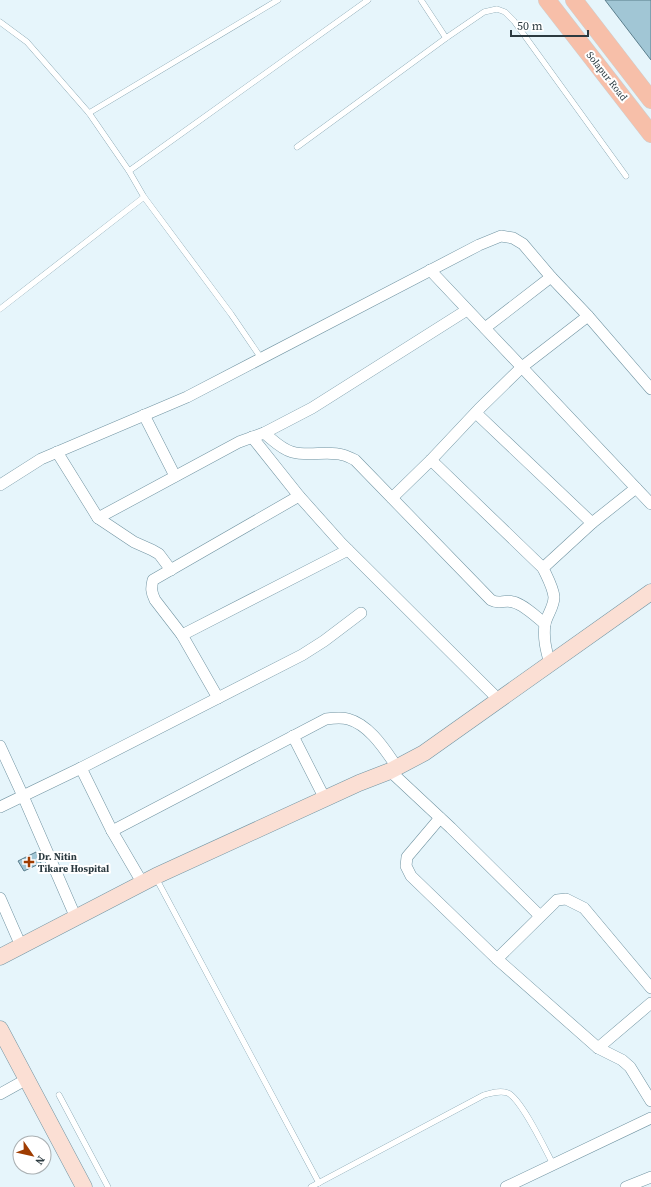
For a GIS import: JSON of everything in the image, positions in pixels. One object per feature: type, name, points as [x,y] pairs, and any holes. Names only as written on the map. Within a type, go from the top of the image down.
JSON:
[{"type":"main road","name":"Solapur Road","points":[[547,0],[651,134]]},
{"type":"main road","name":"Solapur Road","points":[[574,0],[649,92]]},
{"type":"street","points":[[0,485],[41,459],[187,396],[479,245],[501,236],[513,238],[523,244],[651,389]]},
{"type":"street","points":[[430,270],[651,504]]},
{"type":"street","points":[[485,328],[551,277]]},
{"type":"street","points":[[98,518],[239,442],[264,433],[312,408],[467,310]]},
{"type":"street","points":[[392,498],[522,367],[588,316]]},
{"type":"street","points":[[476,413],[592,523]]},
{"type":"street","points":[[144,415],[175,476]]},
{"type":"street","points":[[264,433],[283,448],[293,453],[330,453],[343,455],[355,460],[491,600],[496,603],[508,601],[518,603],[546,624]]},
{"type":"street","points":[[252,437],[299,496],[348,550],[499,700]]},
{"type":"street","points":[[57,452],[98,518],[134,542],[159,554],[170,570]]},
{"type":"street","points":[[431,460],[543,568],[553,590],[554,598],[546,624],[545,644],[550,664]]},
{"type":"street","points":[[543,568],[592,523],[636,488]]},
{"type":"street","points":[[218,698],[182,635],[154,600],[151,587],[153,580],[299,496]]},
{"type":"street","points":[[182,635],[348,550]]},
{"type":"street","points":[[0,957],[149,880],[359,783],[393,769],[424,753],[651,592]]},
{"type":"street","points":[[0,808],[302,655],[324,641],[361,612]]},
{"type":"street","points":[[112,830],[326,719],[339,718],[350,720],[376,738],[393,769],[440,818],[540,916]]},
{"type":"street","points":[[293,736],[325,799]]},
{"type":"street","points":[[0,746],[24,796],[76,918]]},
{"type":"street","points":[[81,768],[112,830],[149,880]]},
{"type":"street","points":[[440,818],[407,857],[406,866],[411,876],[497,959],[598,1048],[622,1060],[630,1067],[651,1101]]},
{"type":"street","points":[[0,898],[21,946]]},
{"type":"street","points":[[497,959],[557,900],[566,899],[584,908],[651,988]]},
{"type":"street","points":[[598,1048],[651,1002]]},
{"type":"street","points":[[0,1029],[84,1187]]},
{"type":"street","points":[[0,1094],[27,1079]]},
{"type":"street","points":[[506,1187],[651,1118]]},
{"type":"street","points":[[626,1187],[651,1176]]},
{"type":"lane","points":[[89,113],[278,0]]},
{"type":"lane","points":[[128,171],[368,0]]},
{"type":"lane","points":[[421,0],[446,38]]},
{"type":"lane","points":[[298,147],[446,38],[484,12],[496,9],[504,12],[514,21],[626,176]]},
{"type":"lane","points":[[0,22],[27,42],[89,113],[144,197],[261,358]]},
{"type":"lane","points":[[0,309],[144,197]]},
{"type":"lane","points":[[149,880],[319,1183]]},
{"type":"lane","points":[[311,1187],[484,1096],[496,1092],[508,1093],[521,1105],[554,1164]]},
{"type":"lane","points":[[59,1095],[108,1187]]},
{"type":"building","points":[[605,0],[651,0],[651,60]]},
{"type":"building","points":[[36,852],[41,863],[24,871],[18,861]]},
{"type":"place","name":"Dr. Nitin Tikare Hospital","points":[[29,862]]}]
